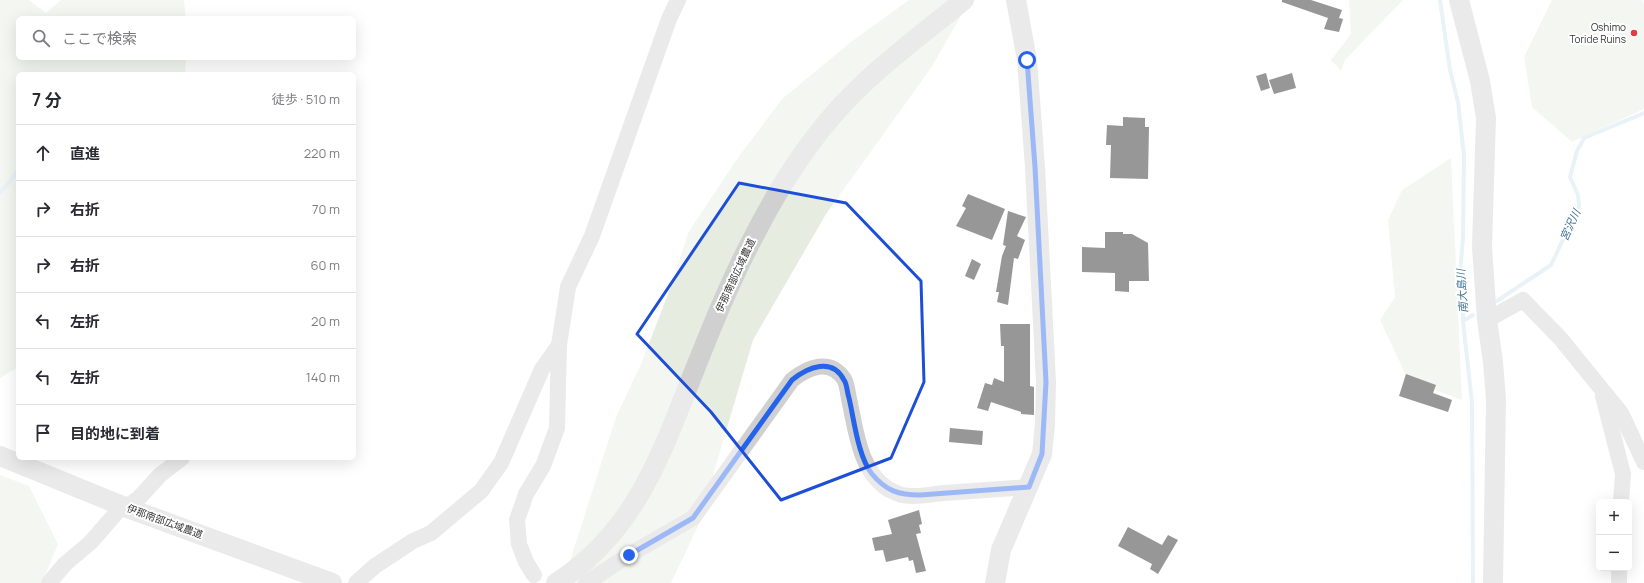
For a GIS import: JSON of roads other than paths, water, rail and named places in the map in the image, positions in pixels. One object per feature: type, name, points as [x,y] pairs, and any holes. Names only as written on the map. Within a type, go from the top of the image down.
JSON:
[{"type":"street","points":[[534,575],[526,562],[519,544],[517,520],[526,494],[543,466],[557,428],[559,345],[568,287],[592,236],[669,19],[678,0]]},
{"type":"street","name":"伊那南部広域農道","points":[[556,583],[588,561],[604,544],[626,517],[647,483],[721,305],[755,233],[806,147],[845,101],[887,63],[964,0]]},
{"type":"street","points":[[995,583],[1001,550],[1042,454],[1046,382],[1035,167],[1027,60],[1016,0]]},
{"type":"street","points":[[1458,0],[1480,81],[1486,118],[1482,247],[1486,320],[1493,362],[1496,399],[1493,583]]},
{"type":"street","points":[[1486,320],[1523,300],[1560,338],[1621,413],[1644,462]]},
{"type":"street","points":[[356,583],[375,566],[406,545],[431,533],[481,491],[501,463],[542,369],[559,345]]},
{"type":"street","points":[[586,583],[629,555],[693,518],[792,380],[802,372],[812,367],[827,366],[836,369],[845,380],[861,450],[867,466],[872,474],[888,489],[902,495],[920,495],[1029,487]]},
{"type":"street","points":[[1602,391],[1622,474],[1621,499]]},
{"type":"street","name":"伊那南部広域農道","points":[[0,456],[72,484],[125,507],[332,583]]},
{"type":"street","points":[[49,583],[65,564],[91,542],[117,512],[138,499],[160,475],[179,460]]},
{"type":"street","points":[[1619,571],[1619,583]]},
{"type":"waterway","name":"南大島川","points":[[1440,0],[1450,70],[1458,102],[1464,155],[1463,237],[1460,274],[1463,299],[1463,321],[1472,403],[1473,583]]},
{"type":"waterway","name":"宮沢川","points":[[1497,301],[1551,265],[1579,206],[1578,195],[1570,177],[1577,151],[1584,138],[1644,113]]},
{"type":"waterway","points":[[0,193],[16,173]]},
{"type":"waterway","name":"宮沢川","points":[[1463,321],[1473,315]]},
{"type":"place","name":"Oshimo Toride Ruins","points":[[1634,33]]}]
